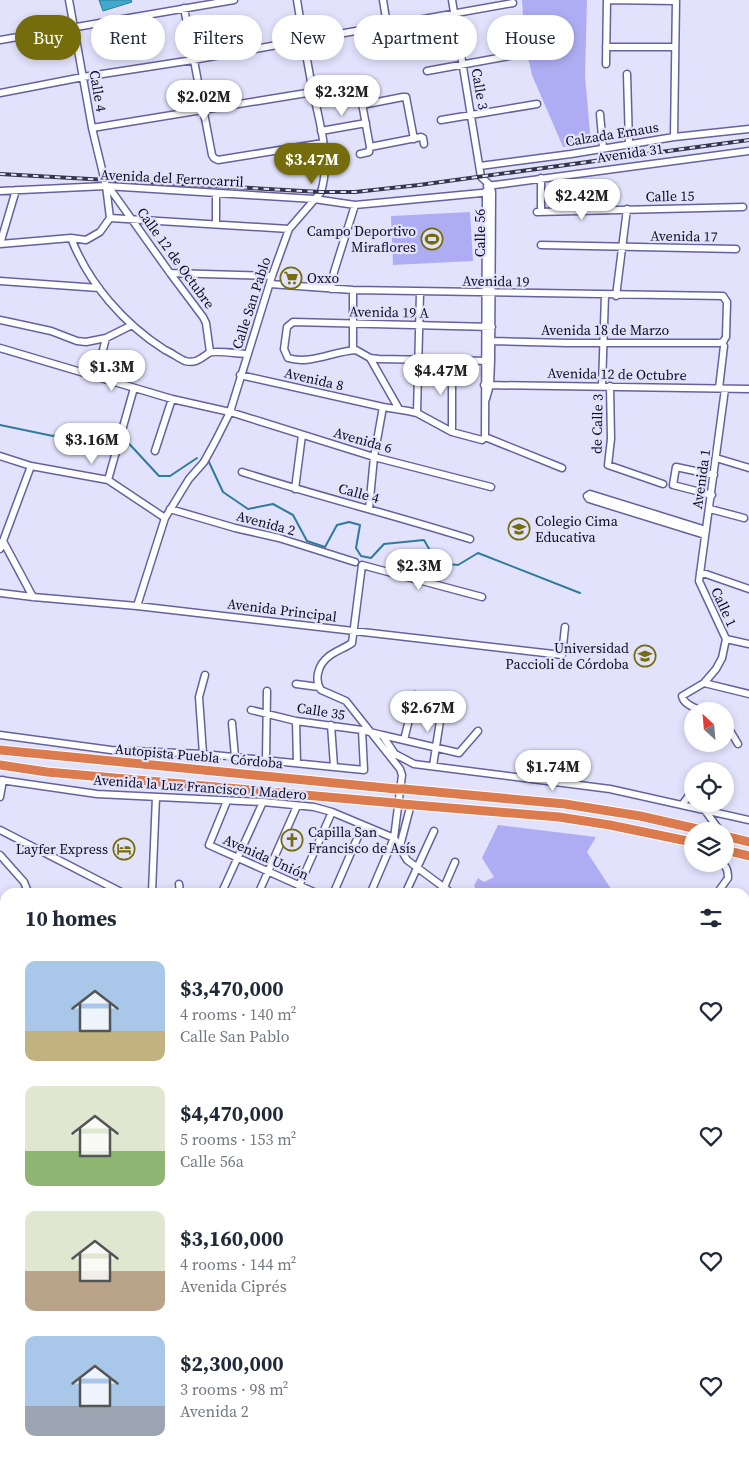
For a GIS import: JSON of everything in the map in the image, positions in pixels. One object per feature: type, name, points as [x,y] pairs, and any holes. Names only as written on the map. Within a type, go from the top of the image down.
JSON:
[{"type":"highway","name":"Autopista Puebla - Córdoba","points":[[0,750],[574,805],[640,816],[684,826]]},
{"type":"highway","points":[[0,765],[48,772],[559,817],[610,824],[684,842]]},
{"type":"highway","points":[[734,838],[749,842]]},
{"type":"highway","points":[[734,852],[749,856]]},
{"type":"street","name":"Calle 4","points":[[69,0],[71,15]]},
{"type":"street","points":[[81,27],[234,0]]},
{"type":"street","name":"Calle San Pablo","points":[[297,0],[300,15]]},
{"type":"street","points":[[383,0],[385,15]]},
{"type":"street","name":"Calle 3","points":[[452,0],[481,177],[488,188]]},
{"type":"street","points":[[606,64],[607,0],[676,1],[674,137]]},
{"type":"street","points":[[448,15],[513,2]]},
{"type":"street","points":[[184,8],[185,15]]},
{"type":"street","points":[[0,40],[15,38]]},
{"type":"street","points":[[606,47],[675,47]]},
{"type":"street","name":"Calle 4","points":[[80,60],[92,128],[106,186],[110,218]]},
{"type":"street","points":[[0,93],[83,77],[193,60],[214,158],[218,160],[323,143]]},
{"type":"street","name":"Calle San Pablo","points":[[137,606],[165,518],[189,479],[208,454],[230,412],[240,375],[289,229],[321,192],[323,186],[325,167],[323,143],[307,60]]},
{"type":"street","points":[[427,71],[489,60]]},
{"type":"street","points":[[628,74],[629,144]]},
{"type":"street","points":[[359,87],[370,147],[369,152],[360,154]]},
{"type":"street","points":[[92,128],[313,92]]},
{"type":"street","points":[[362,105],[406,98],[414,139]]},
{"type":"street","points":[[442,120],[537,104]]},
{"type":"street","points":[[600,114],[603,148]]},
{"type":"street","points":[[321,131],[366,123]]},
{"type":"street","name":"Calzada Emaus","points":[[480,166],[674,137],[749,129]]},
{"type":"street","points":[[370,147],[421,137],[424,144]]},
{"type":"street","name":"Avenida 31","points":[[488,188],[541,178],[749,151]]},
{"type":"street","name":"Calle 15","points":[[541,178],[539,212],[743,207]]},
{"type":"street","name":"Avenida del Ferrocarril","points":[[0,191],[106,186],[314,199],[355,205],[488,188]]},
{"type":"street","name":"Calle 12 de Octubre","points":[[106,186],[203,317],[206,323],[210,352]]},
{"type":"street","name":"Calle 56","points":[[486,437],[489,294],[488,188]]},
{"type":"street","points":[[16,190],[0,244],[71,238],[86,240],[100,232],[110,218],[289,229]]},
{"type":"street","points":[[216,193],[216,224]]},
{"type":"street","points":[[331,289],[334,272],[355,205]]},
{"type":"street","points":[[616,296],[627,209]]},
{"type":"street","points":[[71,238],[82,261],[109,302],[132,325],[161,347],[186,361],[197,361],[208,356],[210,352],[247,354]]},
{"type":"street","name":"Avenida 17","points":[[541,245],[736,249]]},
{"type":"street","points":[[170,273],[272,276]]},
{"type":"street","points":[[0,282],[99,288]]},
{"type":"street","name":"Avenida 19","points":[[270,284],[331,289],[489,294],[723,296]]},
{"type":"street","points":[[353,290],[353,350],[360,351],[370,358],[399,409]]},
{"type":"street","points":[[417,413],[420,292]]},
{"type":"street","points":[[602,386],[605,295]]},
{"type":"street","name":"Avenida 1","points":[[700,572],[712,495],[722,388],[721,345],[726,337],[728,302],[723,296]]},
{"type":"street","points":[[0,320],[62,334],[86,342],[106,338],[132,325]]},
{"type":"street","name":"Avenida 19 A","points":[[353,350],[309,360],[288,358],[284,350],[287,326],[293,322],[488,327]]},
{"type":"street","name":"Calle 56","points":[[488,327],[492,341],[488,361]]},
{"type":"street","points":[[96,377],[106,338]]},
{"type":"street","name":"Avenida 18 de Marzo","points":[[492,341],[721,345]]},
{"type":"street","name":"Avenida 6","points":[[0,348],[172,399],[230,412],[374,457],[491,487]]},
{"type":"street","points":[[370,358],[488,361]]},
{"type":"street","points":[[452,360],[452,432]]},
{"type":"street","name":"Avenida 8","points":[[240,375],[417,413],[452,432],[482,440],[486,437],[562,468]]},
{"type":"street","name":"Avenida 12 de Octubre","points":[[487,385],[749,389]]},
{"type":"street","name":"de Calle 3","points":[[610,386],[611,440],[608,465],[663,484]]},
{"type":"street","points":[[108,480],[134,388]]},
{"type":"street","points":[[155,451],[172,399]]},
{"type":"street","points":[[369,509],[374,457],[383,407]]},
{"type":"street","points":[[295,489],[302,435]]},
{"type":"street","points":[[0,456],[32,466],[108,480],[165,518]]},
{"type":"street","points":[[716,458],[749,468]]},
{"type":"street","points":[[0,549],[32,466]]},
{"type":"street","points":[[712,495],[672,485],[676,467],[714,475]]},
{"type":"street","name":"Calle 4","points":[[242,472],[470,539]]},
{"type":"street","points":[[590,494],[706,532],[589,499],[588,496],[590,494]]},
{"type":"street","name":"Avenida 2","points":[[170,509],[235,528],[279,538],[355,562]]},
{"type":"street","points":[[710,509],[744,518]]},
{"type":"street","points":[[3,541],[33,597]]},
{"type":"street","points":[[373,888],[394,838],[402,775],[400,769],[346,701],[324,693],[319,687],[318,675],[321,666],[326,658],[352,643],[362,565],[482,597]]},
{"type":"street","points":[[700,572],[749,589]]},
{"type":"street","name":"Calle 1","points":[[685,702],[682,696],[704,683],[720,664],[726,639],[701,586],[699,580],[700,572]]},
{"type":"street","name":"Avenida Principal","points":[[0,593],[137,606],[562,655],[565,627]]},
{"type":"street","points":[[726,639],[749,644]]},
{"type":"street","points":[[203,754],[199,697],[205,675]]},
{"type":"street","points":[[704,683],[749,694]]},
{"type":"street","points":[[296,684],[319,687]]},
{"type":"street","points":[[266,760],[267,690]]},
{"type":"street","points":[[404,740],[415,696]]},
{"type":"street","name":"Calle 35","points":[[250,710],[296,721],[362,730],[382,735]]},
{"type":"street","points":[[296,721],[297,763]]},
{"type":"street","points":[[433,766],[440,721]]},
{"type":"street","points":[[232,723],[235,757]]},
{"type":"street","points":[[331,725],[334,766]]},
{"type":"street","points":[[0,735],[111,750],[203,754],[364,770],[362,730]]},
{"type":"street","points":[[382,735],[461,752],[478,731]]},
{"type":"street","points":[[382,735],[395,754],[414,764],[610,789],[682,805],[684,802]]},
{"type":"street","points":[[734,736],[738,744]]},
{"type":"street","points":[[0,796],[1,780]]},
{"type":"street","name":"Avenida la Luz Francisco I Madero","points":[[1,780],[97,794],[263,802],[297,806],[332,812],[394,838]]},
{"type":"street","points":[[152,888],[156,798]]},
{"type":"street","name":"Avenida Unión","points":[[228,800],[209,845],[304,888]]},
{"type":"street","points":[[224,888],[263,802]]},
{"type":"street","points":[[403,804],[400,846],[402,854],[441,888]]},
{"type":"street","points":[[261,888],[297,806]]},
{"type":"street","points":[[299,886],[332,812]]},
{"type":"street","points":[[716,812],[749,820]]},
{"type":"street","points":[[336,888],[364,825]]},
{"type":"street","points":[[0,830],[113,888]]},
{"type":"street","points":[[408,888],[434,831]]},
{"type":"street","points":[[394,838],[400,846]]},
{"type":"street","points":[[0,856],[24,882],[26,888]]},
{"type":"street","points":[[444,888],[455,862]]},
{"type":"street","points":[[721,888],[728,878],[728,872]]},
{"type":"street","points":[[179,884],[180,888]]},
{"type":"shaded area","points":[[99,0],[131,0],[132,2],[103,11]]},
{"type":"shaded area","points":[[522,0],[587,0],[585,76],[591,144],[563,147],[532,75],[528,60],[574,60],[574,15],[523,15]]},
{"type":"shaded area","name":"Campo Deportivo Miraflores","points":[[470,212],[473,261],[393,265],[391,216]]},
{"type":"shaded area","points":[[498,825],[596,837],[587,852],[610,888],[475,888],[474,886],[478,878],[484,882],[494,877],[482,858]]},
{"type":"waterway","points":[[0,425],[53,436],[91,425],[118,433]]},
{"type":"waterway","points":[[122,436],[159,476],[170,476],[197,458]]},
{"type":"waterway","points":[[208,460],[223,492],[248,509],[273,504],[293,515],[307,541],[325,547],[337,525],[349,522],[360,525],[356,548],[361,556],[371,558],[384,544],[424,540],[437,563],[458,565],[478,553],[580,593]]},
{"type":"railway","points":[[0,174],[321,192],[355,192],[749,140]]},
{"type":"place","name":"Campo Deportivo Miraflores","points":[[432,239]]},
{"type":"place","name":"Oxxo","points":[[291,278]]},
{"type":"place","name":"Colegio Cima Educativa","points":[[519,529]]},
{"type":"place","name":"Universidad Paccioli de Córdoba","points":[[645,656]]},
{"type":"place","name":"Capilla San Francisco de Asís","points":[[292,840]]},
{"type":"place","name":"Layfer Express","points":[[124,849]]}]
